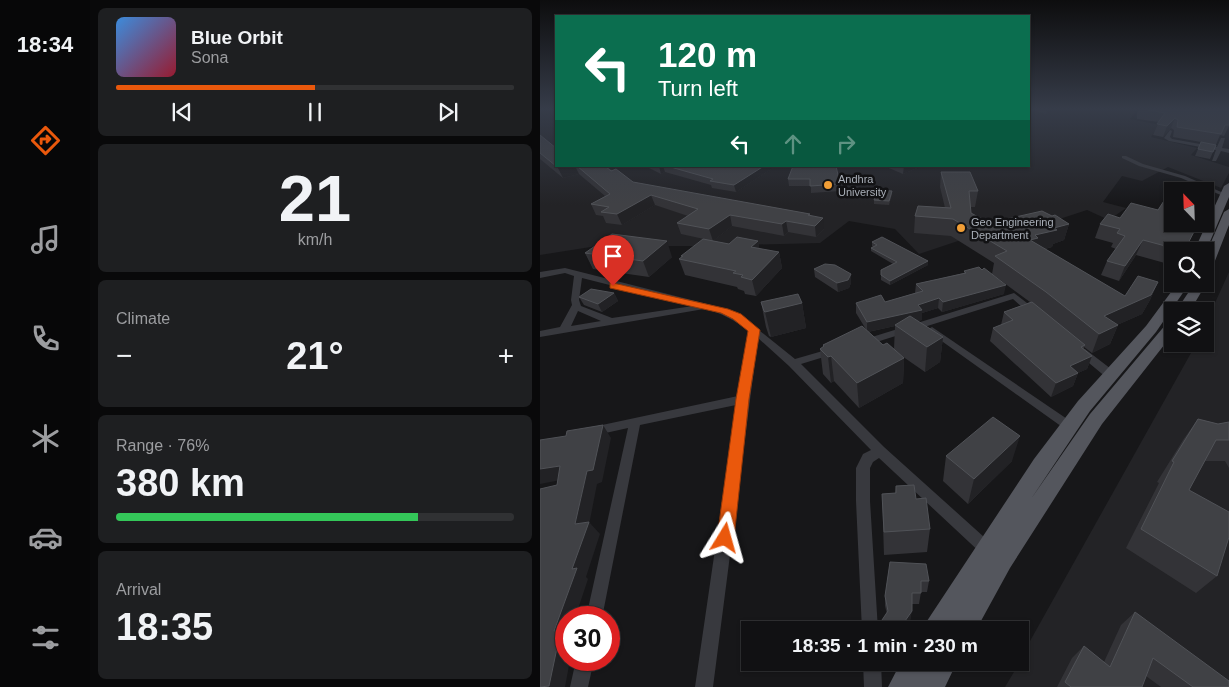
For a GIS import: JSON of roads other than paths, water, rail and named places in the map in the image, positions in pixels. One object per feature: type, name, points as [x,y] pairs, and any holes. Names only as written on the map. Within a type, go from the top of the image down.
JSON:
[{"type":"main road","points":[[1204,242],[1227,190]]},
{"type":"main road","points":[[1214,249],[1229,212]]},
{"type":"main road","points":[[966,621],[994,554],[1041,465],[1069,426],[1152,328],[1177,292]]},
{"type":"main road","points":[[943,621],[1096,419],[1164,336]]},
{"type":"main road","points":[[902,687],[912,671]]},
{"type":"main road","points":[[930,687],[939,671]]},
{"type":"street","points":[[1177,141],[1229,151]]},
{"type":"street","points":[[1193,145],[1195,141]]},
{"type":"street","points":[[1214,160],[1222,141]]},
{"type":"street","points":[[1124,157],[1141,165],[1227,190]]},
{"type":"street","points":[[540,275],[568,271],[575,272],[578,276],[724,311],[737,316],[793,363],[880,451],[994,554]]},
{"type":"street","points":[[564,330],[576,305],[578,276]]},
{"type":"street","points":[[793,363],[924,325],[1011,293],[1043,319]]},
{"type":"street","points":[[576,305],[586,312],[611,321]]},
{"type":"street","points":[[540,334],[705,307]]},
{"type":"street","points":[[924,325],[1069,426]]},
{"type":"street","points":[[704,687],[754,330]]},
{"type":"street","points":[[1071,343],[1111,375]]},
{"type":"street","points":[[578,434],[743,399]]},
{"type":"street","points":[[597,606],[635,422]]},
{"type":"street","points":[[870,621],[863,468],[868,458],[880,451]]},
{"type":"street","points":[[579,687],[583,671]]},
{"type":"street","points":[[872,671],[873,687]]},
{"type":"place","name":"Andhra University","points":[[828,185]]},
{"type":"place","name":"Geo Engineering Department","points":[[961,228]]}]
